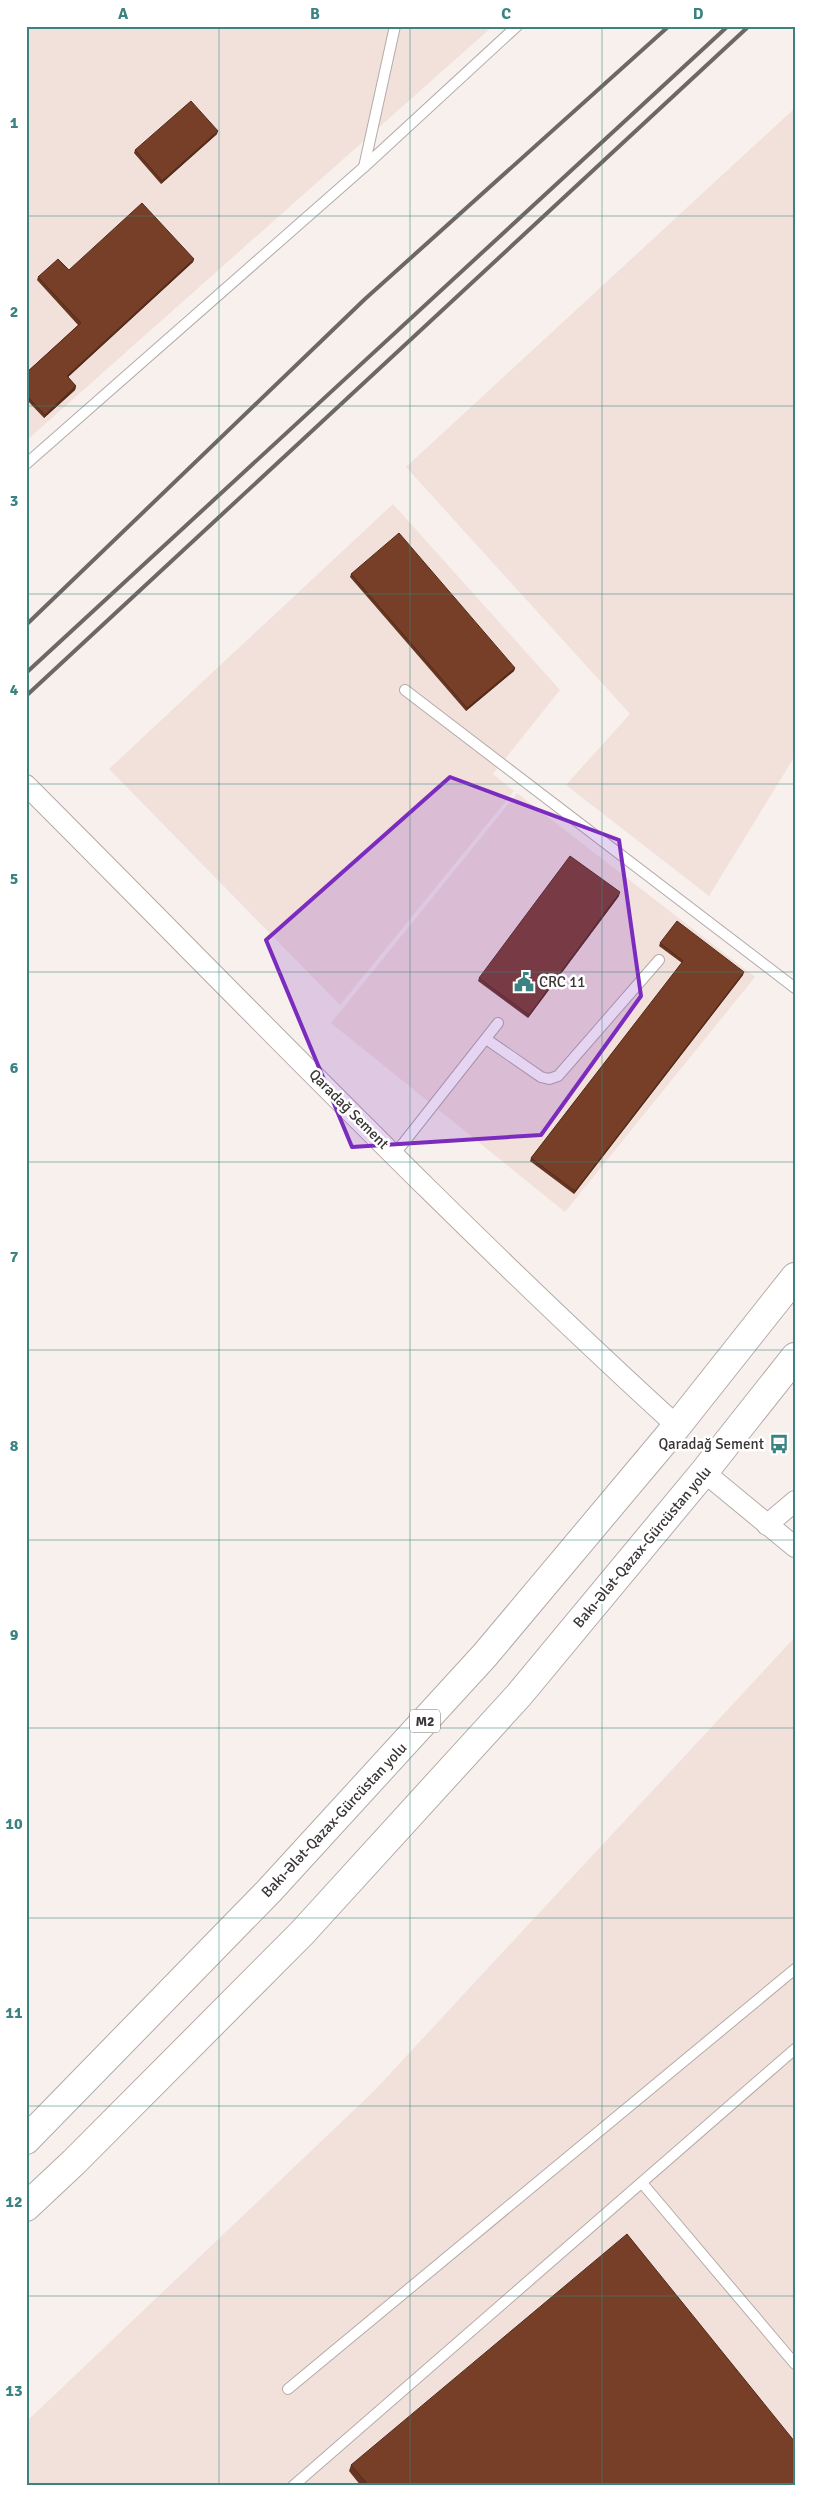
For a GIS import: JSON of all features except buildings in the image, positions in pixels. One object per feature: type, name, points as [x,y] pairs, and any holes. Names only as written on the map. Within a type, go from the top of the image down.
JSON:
[{"type":"highway","name":"Bakı-Ələt-Qazax-Gürcüstan yolu","points":[[26,2140],[263,1898],[485,1655],[677,1426],[795,1277]]},
{"type":"highway","name":"Bakı-Ələt-Qazax-Gürcüstan yolu","points":[[26,2207],[74,2162],[302,1933],[519,1695],[704,1472],[795,1357]]},
{"type":"street","name":"Qaradağ Sement","points":[[26,785],[394,1155],[600,1356],[677,1426]]},
{"type":"street","points":[[704,1472],[795,1547]]},
{"type":"street","points":[[767,1524],[795,1501]]},
{"type":"lane","points":[[364,167],[395,26]]},
{"type":"lane","points":[[26,464],[364,167],[516,26]]},
{"type":"lane","points":[[405,690],[795,988]]},
{"type":"lane","points":[[486,1039],[541,1077],[549,1079],[558,1076],[659,960]]},
{"type":"lane","points":[[394,1155],[498,1022]]},
{"type":"lane","points":[[288,2389],[795,1969]]},
{"type":"lane","points":[[294,2486],[795,2049]]},
{"type":"lane","points":[[642,2182],[795,2364]]},
{"type":"highlighted area","points":[[450,777],[619,840],[641,996],[541,1135],[352,1147],[266,940]]},
{"type":"shaded area","points":[[26,26],[493,26],[26,441]]},
{"type":"shaded area","points":[[795,108],[795,756],[709,896],[566,785],[630,714],[406,467]]},
{"type":"shaded area","points":[[393,504],[560,690],[493,774],[514,791],[340,1005],[109,769]]},
{"type":"shaded area","points":[[517,793],[755,977],[565,1212],[331,1023]]},
{"type":"shaded area","points":[[795,1637],[795,2486],[26,2486],[26,2422],[374,2091]]},
{"type":"railway","points":[[26,625],[365,299],[669,26]]},
{"type":"railway","points":[[26,673],[728,26]]},
{"type":"railway","points":[[26,696],[749,26]]},
{"type":"place","name":"CRC 11","points":[[524,982]]},
{"type":"place","name":"Qaradağ Sement","points":[[779,1444]]}]
